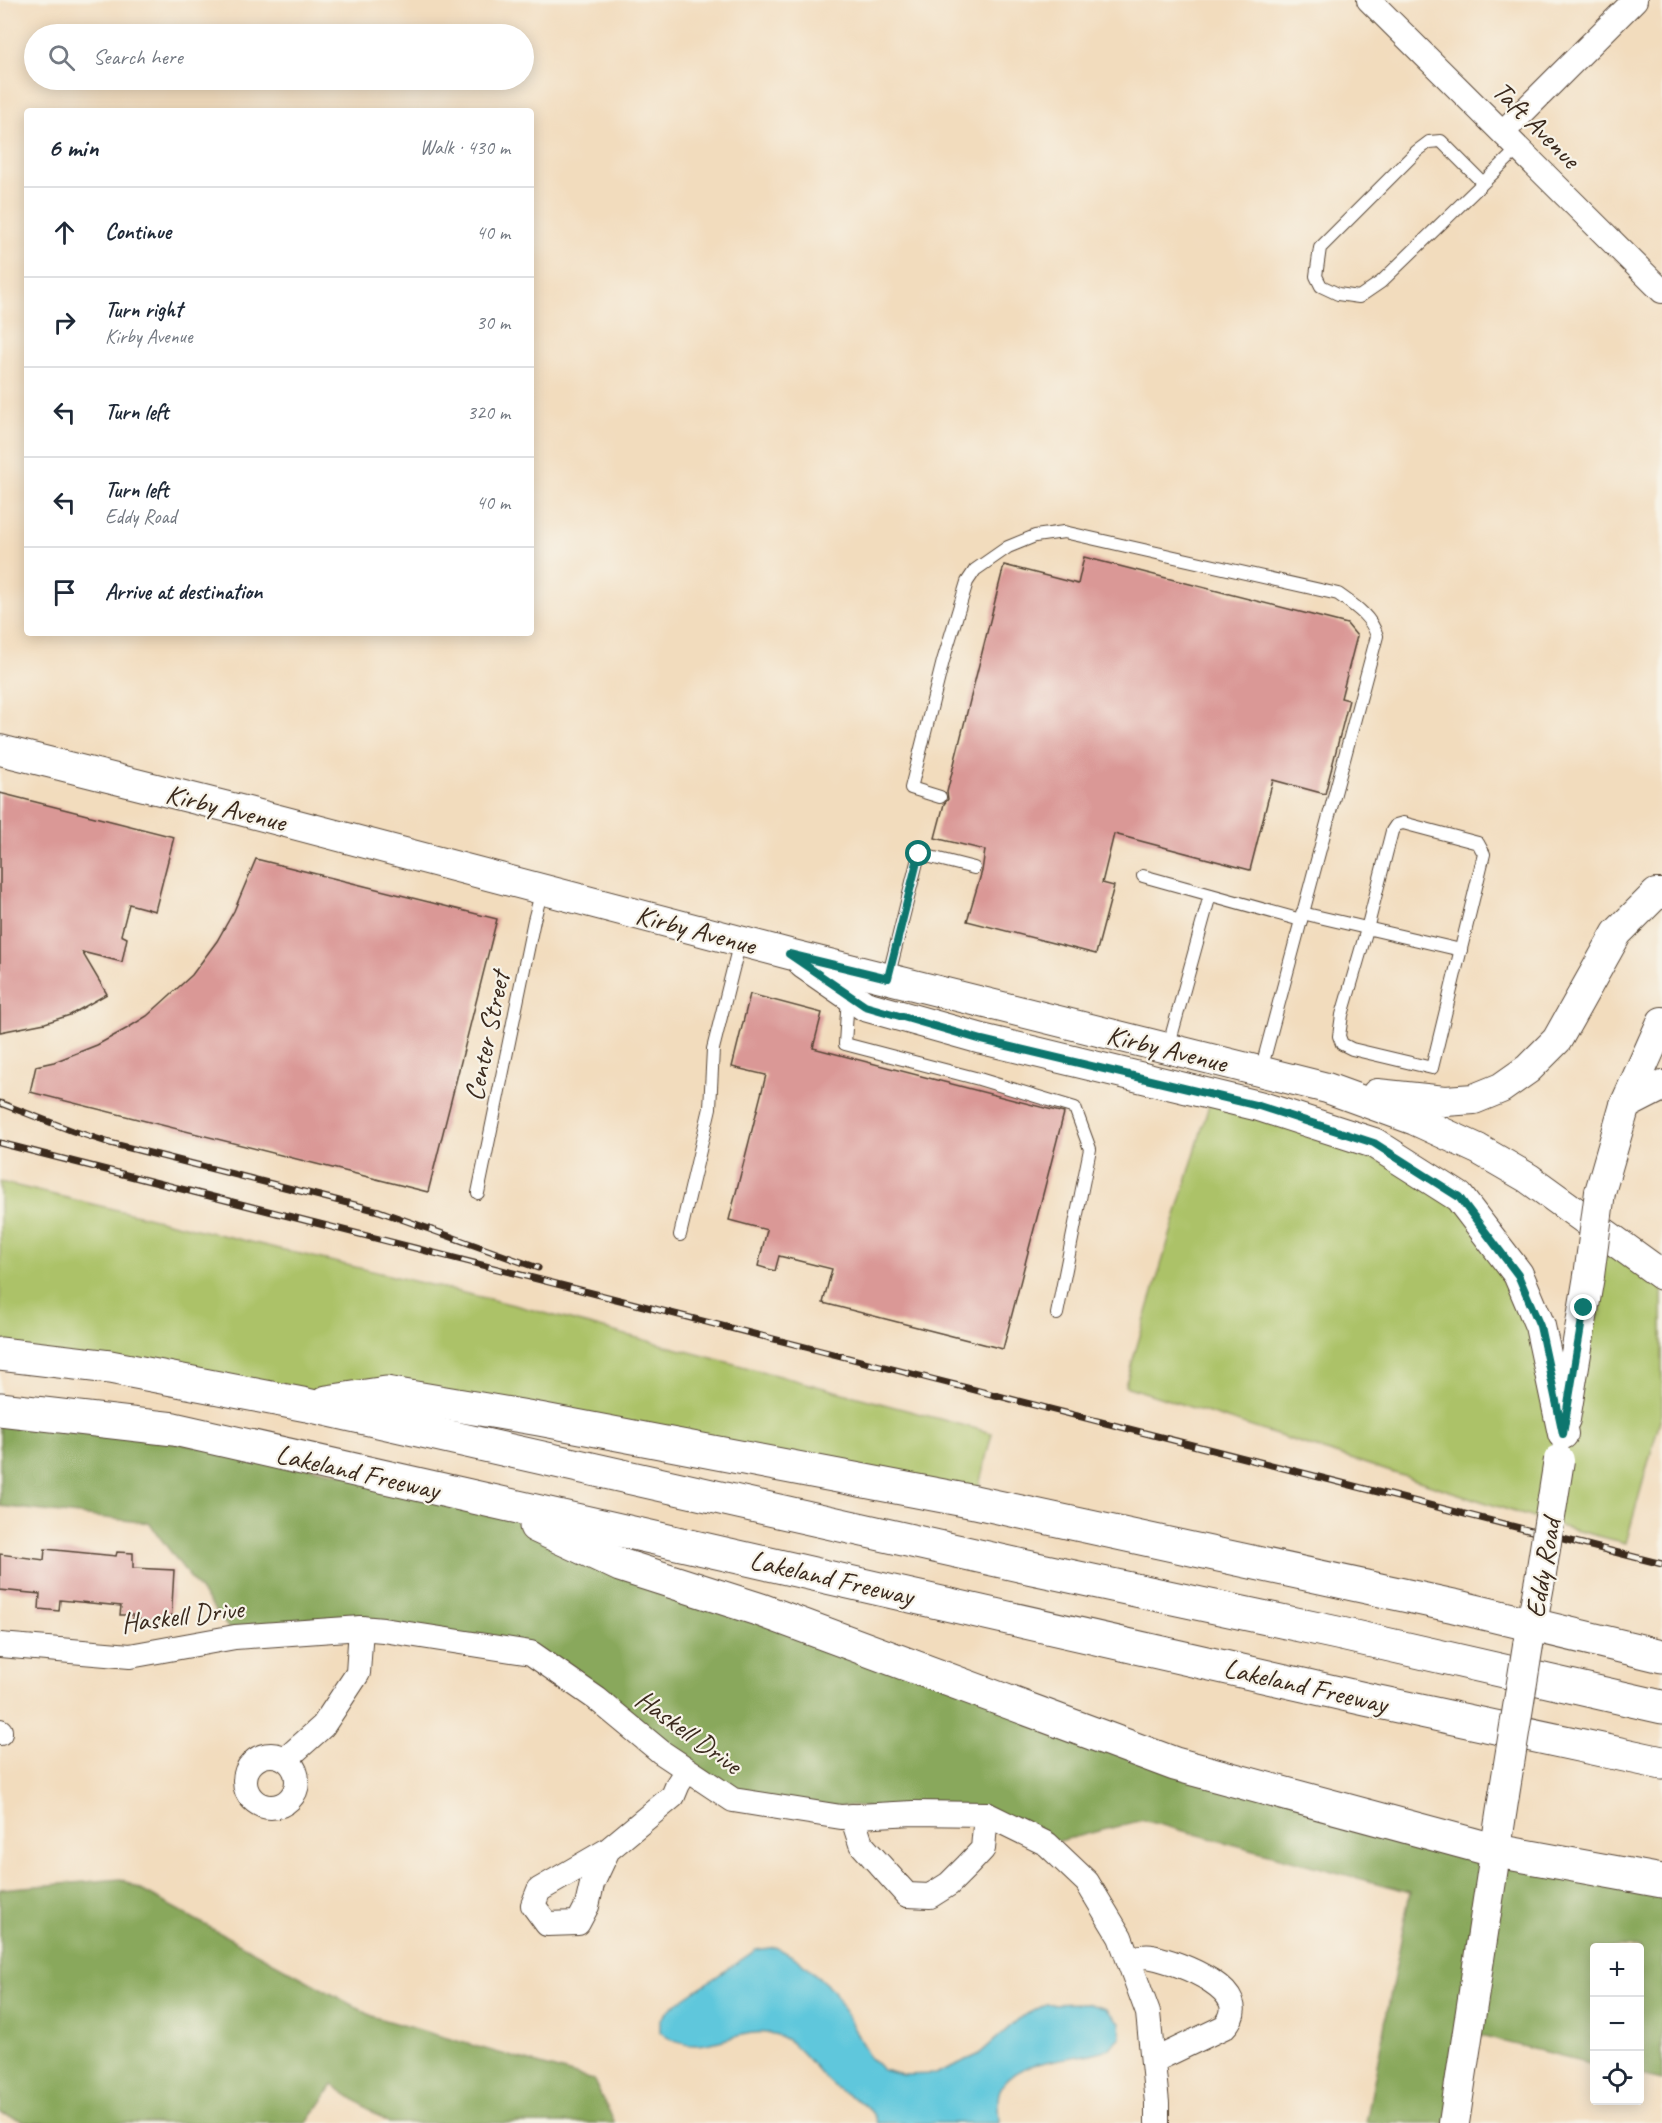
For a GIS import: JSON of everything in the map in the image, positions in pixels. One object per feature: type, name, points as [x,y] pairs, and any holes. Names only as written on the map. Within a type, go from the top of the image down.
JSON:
[{"type":"highway","name":"Lakeland Freeway","points":[[0,1354],[110,1367],[307,1405],[1662,1707]]},
{"type":"highway","points":[[307,1405],[386,1393],[540,1419],[987,1505],[1530,1634],[1662,1656]]},
{"type":"highway","name":"Lakeland Freeway","points":[[0,1409],[174,1429],[1365,1699],[1662,1763]]},
{"type":"highway","points":[[478,1499],[620,1565],[761,1610],[1175,1764],[1497,1851],[1662,1881]]},
{"type":"street","name":"Taft Avenue","points":[[1369,0],[1662,291]]},
{"type":"street","points":[[1511,140],[1635,0]]},
{"type":"street","name":"Kirby Avenue","points":[[0,750],[789,954],[1327,1088],[1415,1120],[1478,1149],[1528,1178],[1662,1275]]},
{"type":"street","points":[[1327,1088],[1445,1101],[1474,1099],[1501,1088],[1528,1068],[1557,1040],[1617,933],[1656,894],[1662,894]]},
{"type":"street","points":[[789,954],[865,1006],[982,1040],[1259,1106],[1374,1143],[1459,1197],[1518,1275],[1540,1326],[1561,1447]]},
{"type":"street","name":"Eddy Road","points":[[1454,2123],[1490,1882],[1497,1851],[1504,1795],[1589,1276],[1600,1192],[1625,1105],[1662,1022]]},
{"type":"street","points":[[1625,1105],[1662,1086]]},
{"type":"street","points":[[286,1758],[323,1726],[358,1672],[361,1628]]},
{"type":"street","name":"Haskell Drive","points":[[0,1645],[130,1656],[235,1637],[361,1628],[531,1653],[597,1699],[661,1752],[733,1800],[841,1817],[913,1813],[986,1814],[1047,1844],[1087,1882],[1120,1937],[1148,2013],[1157,2123]]},
{"type":"street","points":[[608,1850],[673,1796],[687,1770]]},
{"type":"street","points":[[852,1816],[861,1844],[907,1895],[930,1896],[949,1884],[983,1849],[986,1814]]},
{"type":"street","points":[[1129,1959],[1149,1956],[1180,1965],[1224,1989],[1233,2003],[1232,2019],[1224,2027],[1153,2061]]},
{"type":"lane","points":[[1483,183],[1441,141],[1429,142],[1417,151],[1320,248],[1316,276],[1321,286],[1338,294],[1359,297],[1381,282],[1483,183],[1511,140]]},
{"type":"lane","points":[[940,797],[911,788],[943,661],[967,582],[975,570],[1008,547],[1035,536],[1064,532],[1338,594],[1360,610],[1374,624],[1377,636],[1261,1072]]},
{"type":"lane","points":[[1403,823],[1479,843],[1484,854],[1432,1068],[1352,1049],[1342,1044],[1339,1036],[1342,1015],[1367,929],[1392,831],[1396,825],[1403,823]]},
{"type":"lane","points":[[888,978],[919,854],[974,868]]},
{"type":"lane","points":[[1143,876],[1301,917],[1461,950]]},
{"type":"lane","name":"Center Street","points":[[478,1193],[534,920],[543,889]]},
{"type":"lane","points":[[1168,1048],[1210,895]]},
{"type":"lane","points":[[680,1235],[710,1108],[713,1049],[740,940]]},
{"type":"lane","points":[[848,995],[845,1044],[979,1079],[1075,1108],[1090,1149],[1057,1314]]},
{"type":"green space","points":[[1212,1095],[1259,1106],[1459,1197],[1518,1275],[1563,1432],[1596,1226],[1662,1275],[1662,1413],[1626,1543],[1555,1525],[1125,1386]]},
{"type":"green space","points":[[0,1182],[518,1306],[992,1433],[975,1502],[539,1419],[307,1405],[0,1354]]},
{"type":"green space","points":[[0,1409],[478,1499],[1175,1764],[1662,1881],[1662,2080],[1644,2076],[1644,1943],[1590,1943],[1590,2063],[1468,2033],[1454,2123],[1366,2123],[1410,1892],[1143,1820],[1047,1844],[986,1814],[733,1800],[531,1653],[383,1630],[235,1637],[149,1523],[0,1506]]},
{"type":"green space","points":[[121,1879],[374,2017],[593,2080],[615,2123],[389,2123],[333,2085],[307,2123],[30,2123],[0,2113],[0,1889]]},
{"type":"water","points":[[776,1947],[799,1960],[834,1991],[869,2057],[883,2070],[903,2075],[935,2074],[978,2055],[1021,2017],[1047,2004],[1086,2003],[1106,2009],[1120,2022],[1121,2037],[1102,2051],[1045,2062],[1018,2071],[1007,2079],[1000,2090],[999,2123],[877,2123],[865,2105],[832,2085],[798,2049],[774,2034],[760,2032],[717,2042],[689,2045],[675,2041],[660,2032],[660,2020],[674,2005],[756,1950]]},
{"type":"building","points":[[1084,557],[1347,624],[1357,636],[1341,698],[1349,700],[1325,794],[1273,780],[1250,870],[1114,834],[1102,883],[1114,886],[1096,954],[967,921],[982,871],[985,850],[935,838],[944,804],[948,799],[947,792],[1004,565],[1078,584]]},
{"type":"building","points":[[0,793],[174,837],[155,911],[129,904],[121,935],[127,938],[122,962],[82,952],[107,994],[70,1015],[45,1023],[0,1032]]},
{"type":"building","points":[[256,859],[497,919],[428,1192],[30,1092],[36,1066],[54,1062],[97,1045],[126,1029],[147,1016],[192,975],[217,941],[234,911]]},
{"type":"building","points":[[750,994],[822,1013],[813,1048],[1064,1113],[1003,1349],[823,1303],[832,1269],[779,1256],[775,1271],[758,1266],[767,1230],[729,1220],[766,1075],[732,1067]]},
{"type":"building","points":[[45,1549],[116,1556],[117,1552],[133,1553],[133,1568],[174,1570],[171,1623],[146,1622],[133,1619],[134,1615],[120,1615],[121,1606],[60,1600],[59,1611],[39,1609],[40,1594],[0,1590],[0,1554],[44,1560]]},
{"type":"railway","points":[[0,1103],[110,1143],[379,1211],[538,1268]]},
{"type":"railway","points":[[0,1143],[1662,1564]]},
{"type":"route","points":[[919,854],[888,978],[789,954],[865,1006],[982,1040],[1259,1106],[1374,1143],[1459,1197],[1518,1275],[1540,1326],[1563,1434],[1584,1308]]}]
